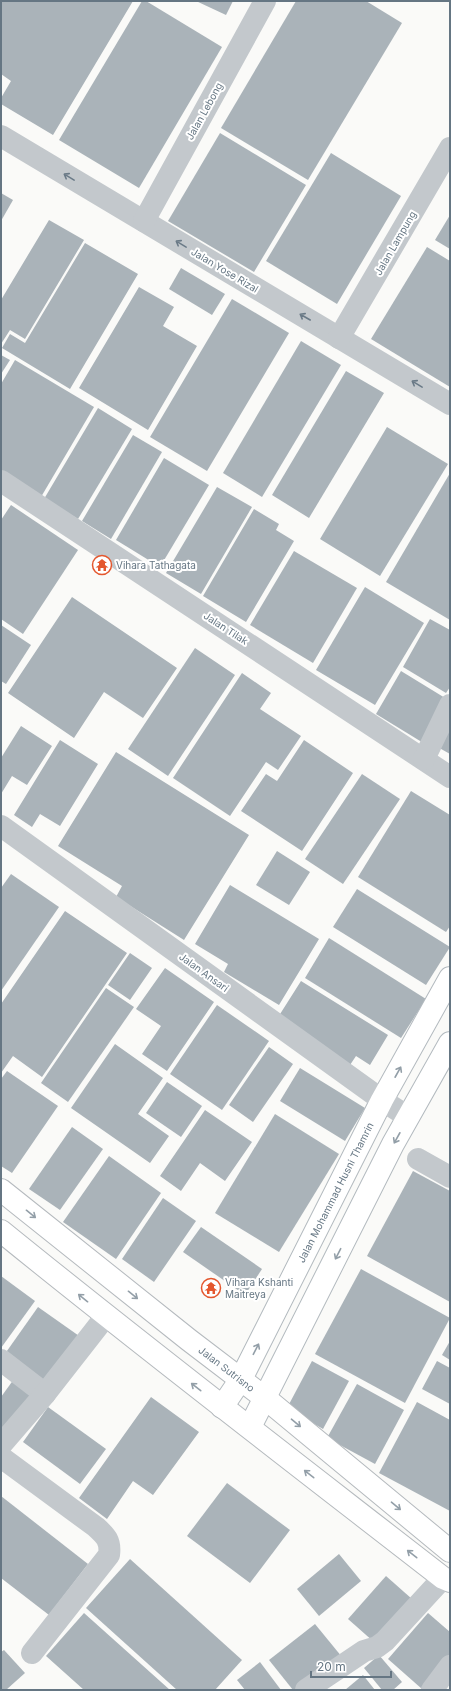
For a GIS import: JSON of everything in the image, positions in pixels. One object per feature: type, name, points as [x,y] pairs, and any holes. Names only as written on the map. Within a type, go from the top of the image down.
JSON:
[{"type":"main road","name":"Jalan Mohammad Husni Thamrin","points":[[222,1407],[241,1379],[382,1100],[450,978]]},
{"type":"main road","points":[[250,1427],[408,1117],[450,1043]]},
{"type":"main road","name":"Jalan Sutrisno","points":[[1,1190],[189,1340],[266,1398],[450,1551]]},
{"type":"main road","points":[[1,1231],[222,1407],[446,1579]]},
{"type":"street","name":"Jalan Lebong","points":[[144,221],[265,1]]},
{"type":"street","name":"Jalan Yose Rizal","points":[[1,136],[450,404]]},
{"type":"street","name":"Jalan Lampung","points":[[339,338],[450,148]]},
{"type":"street","name":"Jalan Tilak","points":[[1,481],[450,777]]},
{"type":"street","points":[[424,759],[450,705]]},
{"type":"street","name":"Jalan Ansari","points":[[1,826],[382,1100],[408,1117]]},
{"type":"street","points":[[418,1159],[450,1177]]},
{"type":"street","points":[[1,1445],[45,1394],[106,1316]]},
{"type":"street","points":[[1,1360],[45,1394]]},
{"type":"street","points":[[1,1457],[96,1527],[107,1537],[110,1547],[109,1555],[32,1653]]},
{"type":"street","points":[[306,1690],[364,1651],[377,1647],[385,1641],[446,1579]]},
{"type":"street","points":[[432,1690],[450,1666]]},
{"type":"building","points":[[1,1],[133,1],[53,135],[1,104],[1,98],[11,81],[1,74]]},
{"type":"building","points":[[142,1],[146,1],[222,47],[139,188],[59,140]]},
{"type":"building","points":[[196,1],[233,1],[226,15]]},
{"type":"building","points":[[296,1],[366,1],[402,23],[308,180],[221,128]]},
{"type":"building","points":[[220,133],[306,185],[254,272],[168,221]]},
{"type":"building","points":[[331,153],[401,196],[337,304],[266,261]]},
{"type":"building","points":[[1,193],[13,200],[1,221]]},
{"type":"building","points":[[450,215],[450,249],[435,240]]},
{"type":"building","points":[[49,220],[84,240],[25,339],[10,330],[1,344],[1,300]]},
{"type":"building","points":[[85,243],[138,274],[70,389],[2,348],[10,334],[25,343]]},
{"type":"building","points":[[427,247],[450,261],[450,387],[371,339]]},
{"type":"building","points":[[181,268],[225,294],[212,315],[169,289]]},
{"type":"building","points":[[139,287],[174,307],[163,326],[197,346],[148,430],[79,388]]},
{"type":"building","points":[[232,299],[289,333],[207,471],[150,437]]},
{"type":"building","points":[[301,341],[341,365],[262,497],[223,473]]},
{"type":"building","points":[[1,355],[10,360],[1,374]]},
{"type":"building","points":[[15,360],[94,407],[41,497],[1,473],[1,384]]},
{"type":"building","points":[[346,371],[384,393],[309,518],[272,495]]},
{"type":"building","points":[[98,408],[132,429],[78,519],[44,499]]},
{"type":"building","points":[[387,427],[448,464],[380,576],[320,539]]},
{"type":"building","points":[[133,435],[162,452],[111,539],[82,521]]},
{"type":"building","points":[[164,458],[209,485],[160,567],[116,540]]},
{"type":"building","points":[[450,473],[450,620],[386,582]]},
{"type":"building","points":[[217,487],[252,507],[201,594],[166,573]]},
{"type":"building","points":[[11,505],[78,550],[23,634],[1,619],[1,520]]},
{"type":"building","points":[[254,509],[279,524],[276,530],[294,541],[246,622],[203,596]]},
{"type":"building","points":[[294,551],[357,588],[313,663],[250,625]]},
{"type":"building","points":[[365,587],[424,623],[375,705],[316,670]]},
{"type":"building","points":[[72,597],[177,668],[143,718],[104,692],[74,738],[8,693]]},
{"type":"building","points":[[430,619],[450,630],[450,687],[446,693],[403,667]]},
{"type":"building","points":[[1,625],[31,645],[6,684],[1,681]]},
{"type":"building","points":[[195,648],[235,675],[168,776],[128,749]]},
{"type":"building","points":[[401,671],[450,701],[425,744],[376,714]]},
{"type":"building","points":[[242,673],[271,693],[260,709],[301,736],[278,770],[266,762],[230,816],[173,778]]},
{"type":"building","points":[[450,718],[450,754],[434,745]]},
{"type":"building","points":[[21,726],[52,746],[27,785],[12,776],[1,794],[1,758]]},
{"type":"building","points":[[60,740],[98,764],[60,826],[40,814],[32,827],[14,815]]},
{"type":"building","points":[[304,740],[353,773],[302,851],[241,811],[266,774],[277,781]]},
{"type":"building","points":[[116,752],[249,835],[184,940],[116,897],[122,886],[58,846]]},
{"type":"building","points":[[362,774],[400,799],[343,884],[305,859]]},
{"type":"building","points":[[411,791],[450,815],[450,926],[446,932],[358,877]]},
{"type":"building","points":[[277,851],[310,872],[289,905],[256,885]]},
{"type":"building","points":[[11,874],[59,907],[1,991],[1,888]]},
{"type":"building","points":[[230,885],[319,939],[279,1005],[224,972],[228,964],[195,944]]},
{"type":"building","points":[[357,889],[450,947],[426,985],[333,927]]},
{"type":"building","points":[[65,911],[127,953],[42,1077],[13,1056],[1,1073],[1,1004]]},
{"type":"building","points":[[329,938],[426,999],[401,1038],[305,978]]},
{"type":"building","points":[[130,953],[152,968],[130,1000],[108,985]]},
{"type":"building","points":[[165,968],[214,1002],[167,1071],[142,1054],[161,1026],[136,1009]]},
{"type":"building","points":[[301,981],[388,1035],[370,1065],[356,1056],[348,1068],[275,1022]]},
{"type":"building","points":[[106,988],[134,1007],[68,1102],[41,1083]]},
{"type":"building","points":[[217,1005],[269,1041],[222,1110],[170,1074]]},
{"type":"building","points":[[115,1044],[163,1078],[138,1114],[169,1136],[150,1163],[71,1108]]},
{"type":"building","points":[[269,1047],[293,1064],[253,1122],[229,1105]]},
{"type":"building","points":[[300,1068],[365,1108],[345,1141],[280,1101]]},
{"type":"building","points":[[7,1071],[58,1106],[12,1173],[1,1166],[1,1079]]},
{"type":"building","points":[[167,1082],[202,1106],[181,1137],[146,1113]]},
{"type":"building","points":[[205,1110],[252,1142],[225,1181],[200,1163],[181,1191],[160,1176]]},
{"type":"building","points":[[275,1114],[339,1154],[279,1252],[215,1213]]},
{"type":"building","points":[[72,1127],[103,1149],[60,1210],[29,1189]]},
{"type":"building","points":[[109,1156],[161,1193],[116,1259],[63,1222]]},
{"type":"building","points":[[413,1171],[450,1191],[450,1302],[367,1256]]},
{"type":"building","points":[[163,1198],[196,1221],[154,1282],[122,1259]]},
{"type":"building","points":[[201,1227],[262,1269],[245,1295],[183,1252]]},
{"type":"building","points":[[361,1269],[450,1318],[405,1403],[315,1354]]},
{"type":"building","points":[[1,1276],[35,1301],[1,1348]]},
{"type":"building","points":[[38,1307],[82,1338],[45,1389],[2,1358]]},
{"type":"building","points":[[450,1341],[450,1360],[442,1355]]},
{"type":"building","points":[[312,1361],[349,1381],[323,1429],[287,1408]]},
{"type":"building","points":[[437,1361],[450,1368],[450,1404],[422,1389]]},
{"type":"building","points":[[14,1379],[36,1394],[1,1442],[1,1397]]},
{"type":"building","points":[[357,1384],[404,1410],[375,1464],[327,1438]]},
{"type":"building","points":[[151,1397],[199,1432],[153,1495],[133,1481],[107,1519],[79,1498]]},
{"type":"building","points":[[417,1402],[450,1420],[450,1511],[379,1473]]},
{"type":"building","points":[[48,1407],[106,1449],[80,1484],[23,1442]]},
{"type":"building","points":[[227,1483],[290,1530],[250,1583],[187,1536]]},
{"type":"building","points":[[1,1496],[88,1564],[49,1615],[1,1578]]},
{"type":"building","points":[[339,1554],[361,1581],[319,1616],[297,1589]]},
{"type":"building","points":[[130,1559],[242,1660],[215,1690],[177,1690],[86,1608]]},
{"type":"building","points":[[386,1576],[412,1599],[374,1642],[348,1619]]},
{"type":"building","points":[[84,1613],[170,1690],[84,1690],[46,1656]]},
{"type":"building","points":[[428,1613],[450,1632],[450,1657],[422,1689],[388,1659]]},
{"type":"building","points":[[315,1624],[342,1657],[300,1690],[293,1690],[269,1660]]},
{"type":"building","points":[[4,1650],[25,1673],[6,1690],[1,1690],[1,1652]]},
{"type":"building","points":[[379,1655],[402,1682],[393,1690],[382,1690],[364,1668]]},
{"type":"building","points":[[260,1662],[281,1690],[245,1690],[237,1680]]},
{"type":"building","points":[[363,1675],[375,1690],[345,1690]]},
{"type":"place","name":"Vihara Tathagata","points":[[102,565]]},
{"type":"place","name":"Vihara Kshanti Maitreya","points":[[211,1288]]}]
